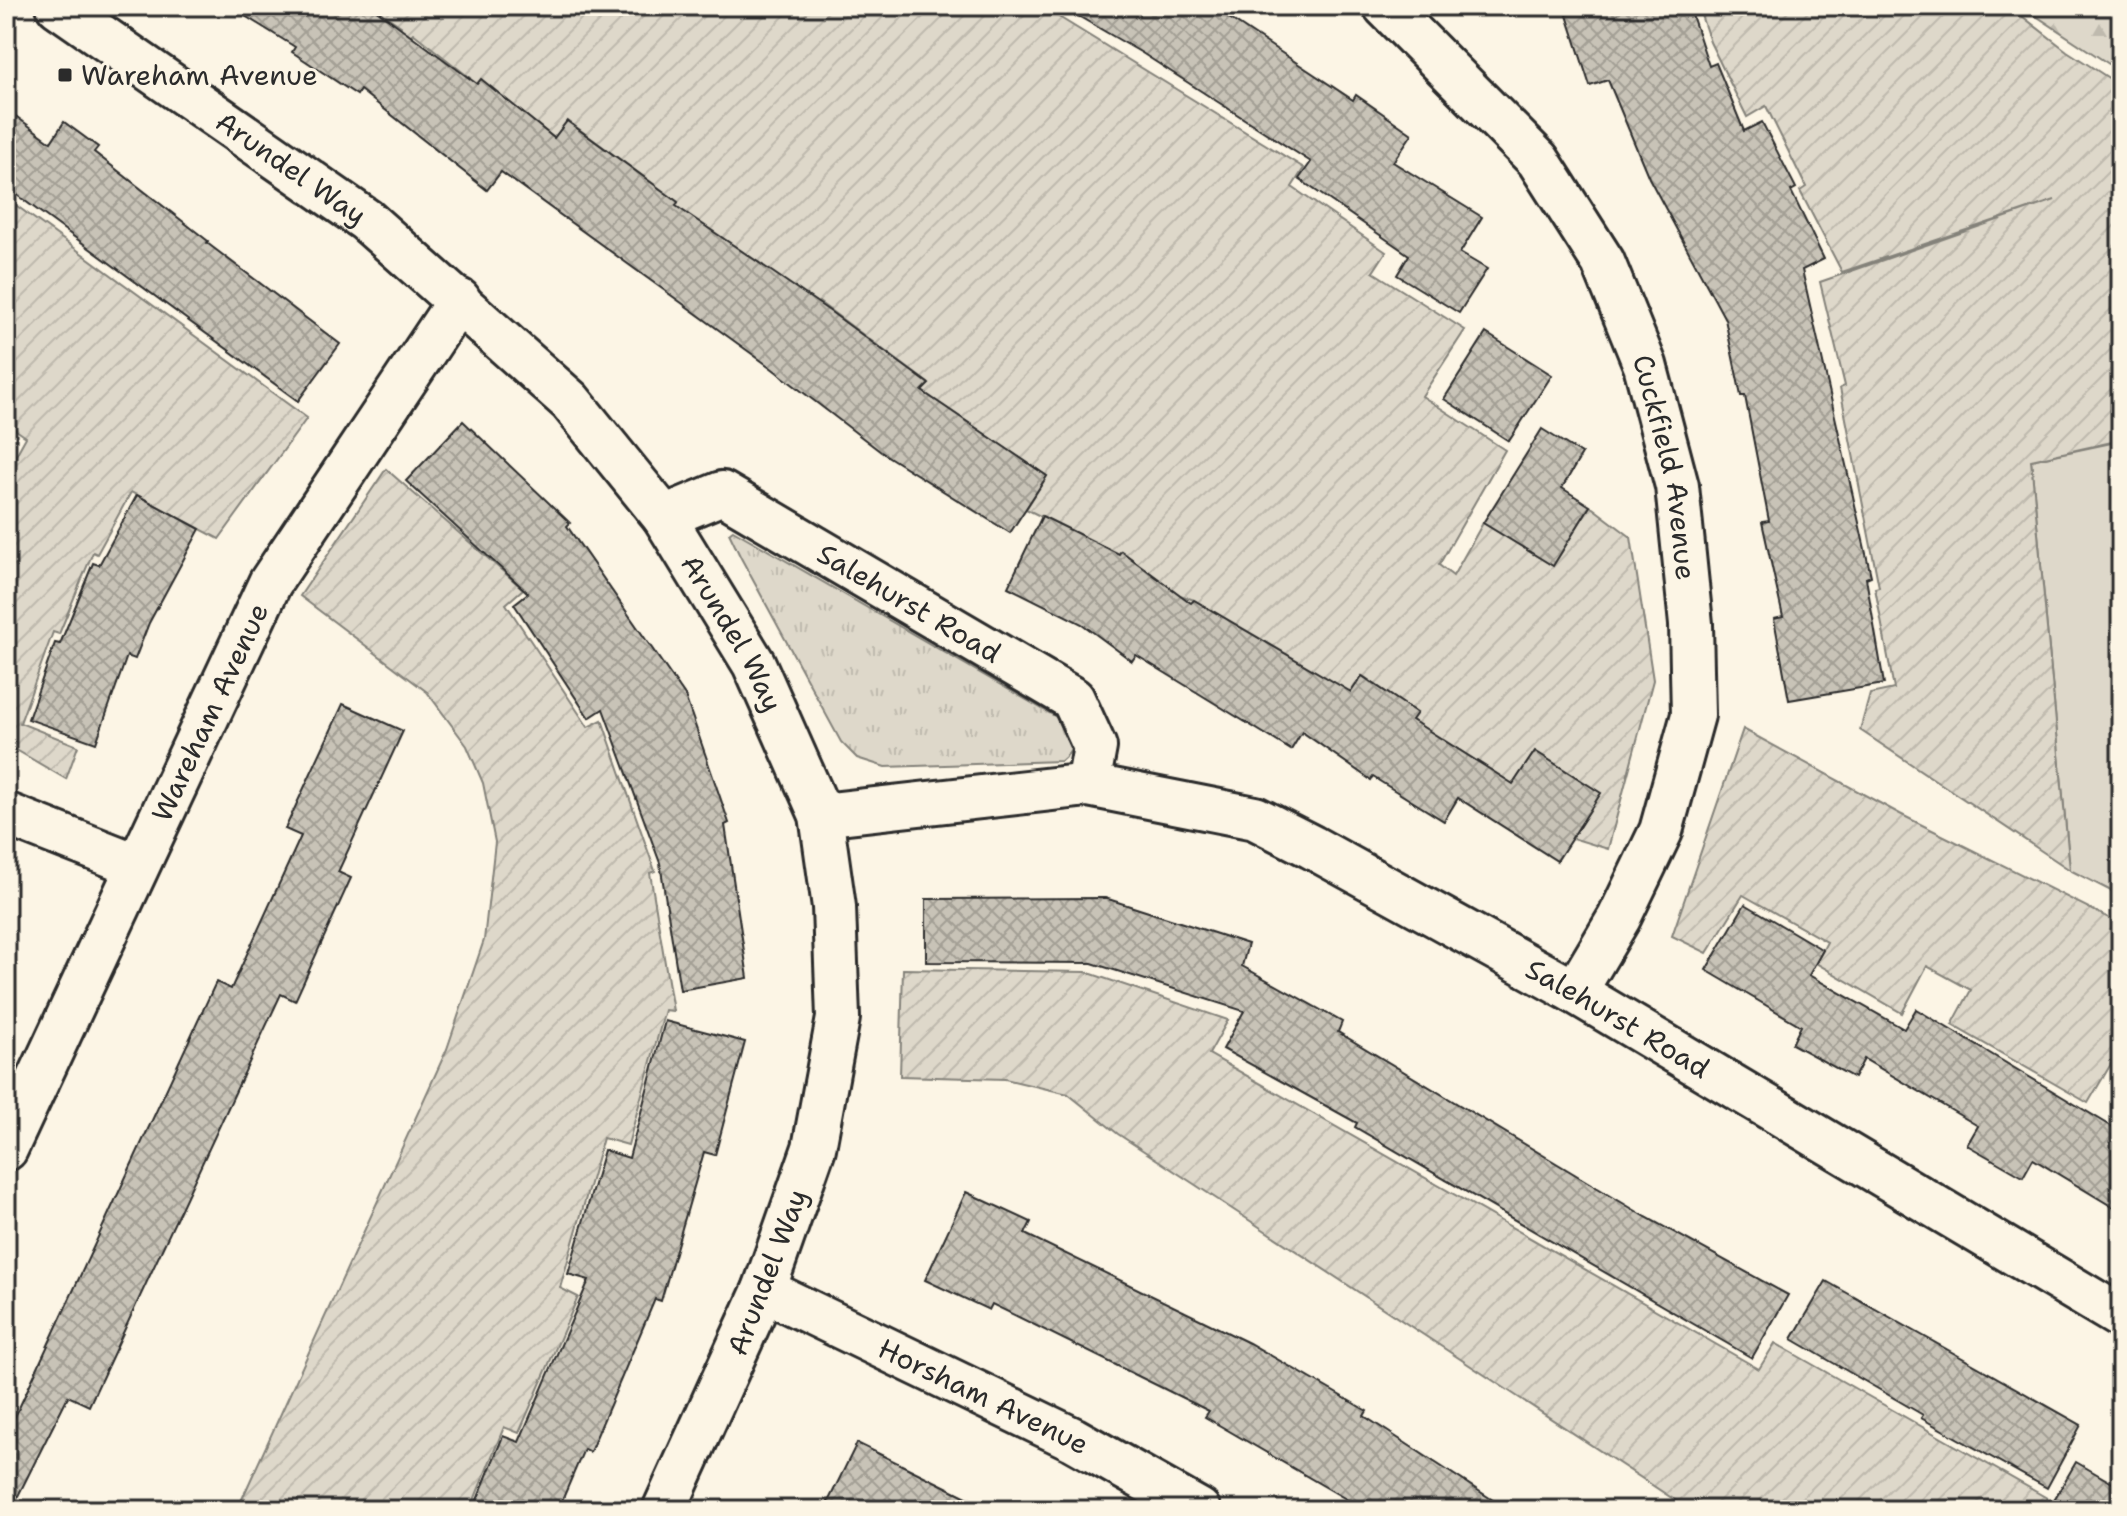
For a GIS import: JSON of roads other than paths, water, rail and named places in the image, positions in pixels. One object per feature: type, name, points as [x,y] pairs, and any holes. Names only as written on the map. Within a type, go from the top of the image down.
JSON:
[{"type":"street","name":"Arundel Way","points":[[58,6],[366,220],[570,401],[664,517],[754,664],[821,815],[834,907],[838,1018],[814,1148],[764,1290],[664,1510]]},
{"type":"street","name":"Cuckfield Avenue","points":[[1385,6],[1538,160],[1603,262],[1645,365],[1677,486],[1691,624],[1693,715],[1661,831],[1619,918],[1575,992]]},
{"type":"street","name":"Wareham Avenue","points":[[6,1149],[270,583],[459,300]]},
{"type":"street","name":"Salehurst Road","points":[[664,517],[722,493],[1073,699],[1095,747],[1088,785]]},
{"type":"street","name":"Salehurst Road","points":[[821,815],[1088,785],[1255,818],[1575,992],[2121,1317]]},
{"type":"street","points":[[6,814],[136,865]]},
{"type":"street","name":"Horsham Avenue","points":[[764,1290],[1073,1439],[1199,1510]]},
{"type":"place","name":"Wareham Avenue","points":[[65,75]]}]
